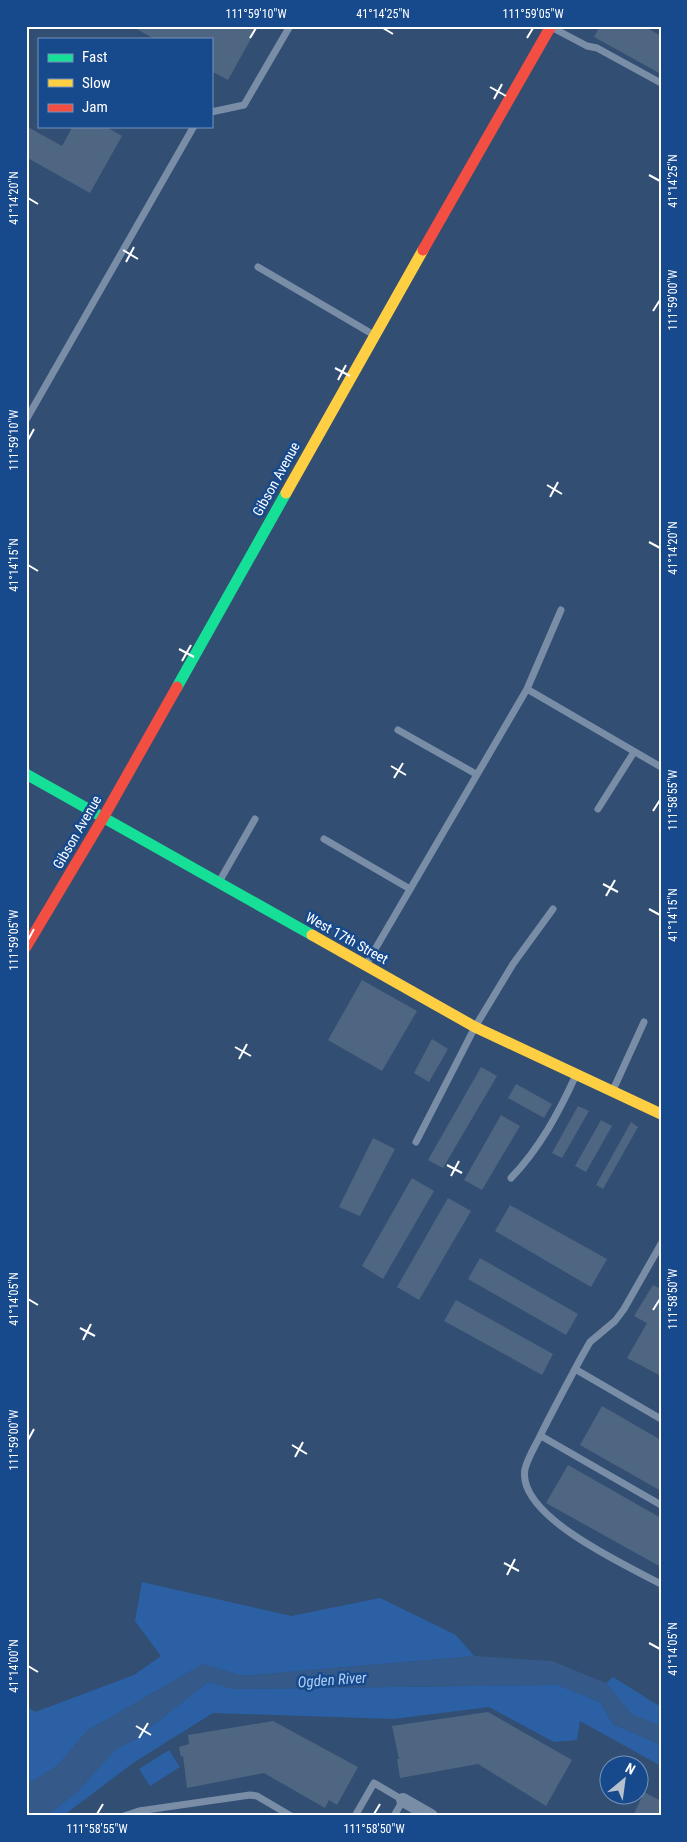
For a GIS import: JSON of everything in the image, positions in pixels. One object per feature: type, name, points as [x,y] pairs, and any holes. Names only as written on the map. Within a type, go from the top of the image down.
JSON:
[{"type":"street","name":"Gibson Avenue","points":[[26,947],[103,818],[551,26]]},
{"type":"street","name":"West 17th Street","points":[[26,774],[475,1028],[661,1114]]},
{"type":"street","points":[[403,1800],[431,1816]]},
{"type":"lane","points":[[212,112],[244,105],[290,26]]},
{"type":"lane","points":[[551,26],[587,46],[597,48],[661,83]]},
{"type":"lane","points":[[26,420],[193,128]]},
{"type":"lane","points":[[258,267],[374,336]]},
{"type":"lane","points":[[365,965],[527,689],[561,610]]},
{"type":"lane","points":[[527,689],[661,767]]},
{"type":"lane","points":[[398,730],[476,774]]},
{"type":"lane","points":[[598,809],[634,752]]},
{"type":"lane","points":[[218,882],[255,819]]},
{"type":"lane","points":[[324,839],[410,889]]},
{"type":"lane","points":[[416,1142],[475,1028],[514,964],[553,909]]},
{"type":"lane","points":[[612,1092],[644,1022]]},
{"type":"lane","points":[[510,1178],[529,1159],[560,1110],[576,1074]]},
{"type":"lane","points":[[661,1244],[624,1309],[615,1321],[590,1342],[540,1436],[525,1468],[524,1482],[530,1496],[544,1513],[564,1529],[661,1584]]},
{"type":"lane","points":[[574,1370],[661,1419]]},
{"type":"lane","points":[[540,1436],[661,1504]]},
{"type":"lane","points":[[355,1816],[374,1783],[403,1800],[394,1816]]},
{"type":"lane","points":[[124,1816],[139,1811],[250,1795],[257,1796],[291,1816]]},
{"type":"shaded area","points":[[142,1582],[291,1616],[380,1598],[456,1635],[474,1656],[242,1676],[203,1664],[87,1731],[57,1766],[26,1785],[26,1706],[35,1712],[134,1675],[161,1656],[135,1621]]},
{"type":"shaded area","points":[[613,1677],[661,1707],[661,1726],[632,1715],[606,1683]]},
{"type":"shaded area","points":[[208,1682],[233,1689],[558,1685],[600,1702],[613,1724],[661,1745],[661,1766],[650,1760],[650,1754],[639,1754],[580,1721],[577,1740],[554,1742],[489,1707],[393,1719],[213,1713],[133,1763],[63,1816],[32,1816],[51,1812],[76,1793],[116,1749],[134,1740]]},
{"type":"shaded area","points":[[169,1750],[180,1767],[150,1786],[139,1769]]},
{"type":"water","name":"Ogden River","points":[[474,1656],[552,1661],[606,1683],[632,1714],[661,1726],[661,1745],[613,1724],[600,1702],[558,1685],[233,1689],[208,1682],[134,1740],[116,1749],[76,1793],[51,1812],[26,1816],[26,1785],[57,1766],[87,1731],[203,1664],[243,1676]]},
{"type":"building","points":[[132,26],[258,26],[228,80],[212,72],[212,38],[152,38]]},
{"type":"building","points":[[600,26],[644,26],[661,36],[661,74],[594,37]]},
{"type":"building","points":[[26,126],[62,146],[72,128],[108,128],[122,136],[90,193],[26,157]]},
{"type":"building","points":[[362,980],[417,1011],[382,1071],[328,1040]]},
{"type":"building","points":[[432,1039],[448,1049],[429,1082],[414,1073]]},
{"type":"building","points":[[481,1067],[497,1076],[443,1168],[428,1160]]},
{"type":"building","points":[[516,1084],[552,1104],[544,1118],[508,1098]]},
{"type":"building","points":[[578,1106],[589,1111],[562,1158],[552,1153]]},
{"type":"building","points":[[501,1115],[520,1126],[482,1190],[464,1180]]},
{"type":"building","points":[[601,1120],[612,1126],[586,1172],[575,1166]]},
{"type":"building","points":[[631,1122],[638,1127],[603,1189],[596,1185]]},
{"type":"building","points":[[373,1138],[395,1149],[360,1216],[339,1207]]},
{"type":"building","points":[[412,1178],[434,1191],[383,1279],[362,1266]]},
{"type":"building","points":[[448,1198],[471,1211],[419,1300],[397,1287]]},
{"type":"building","points":[[510,1205],[607,1259],[591,1287],[495,1231]]},
{"type":"building","points":[[480,1258],[578,1314],[566,1335],[468,1279]]},
{"type":"building","points":[[653,1285],[661,1289],[661,1376],[627,1358],[647,1323],[634,1316]]},
{"type":"building","points":[[456,1300],[553,1354],[542,1375],[444,1321]]},
{"type":"building","points":[[602,1406],[661,1440],[661,1491],[580,1445]]},
{"type":"building","points":[[568,1465],[661,1518],[661,1567],[546,1503]]},
{"type":"building","points":[[488,1712],[572,1760],[546,1806],[478,1764],[400,1778],[397,1759],[399,1759],[392,1726]]},
{"type":"building","points":[[273,1721],[358,1767],[337,1805],[329,1800],[325,1808],[264,1773],[187,1788],[183,1756],[181,1757],[179,1747],[189,1744],[188,1735]]},
{"type":"building","points":[[650,1795],[661,1801],[661,1816],[633,1816],[638,1804],[650,1804]]},
{"type":"traffic: fast","points":[[177,687],[286,493]]},
{"type":"traffic: fast","points":[[26,774],[312,935]]},
{"type":"traffic: slow","points":[[286,493],[423,250]]},
{"type":"traffic: slow","points":[[312,935],[475,1027],[661,1114]]},
{"type":"traffic: jam","points":[[423,250],[551,26]]},
{"type":"traffic: jam","points":[[26,947],[103,818],[177,687]]}]
